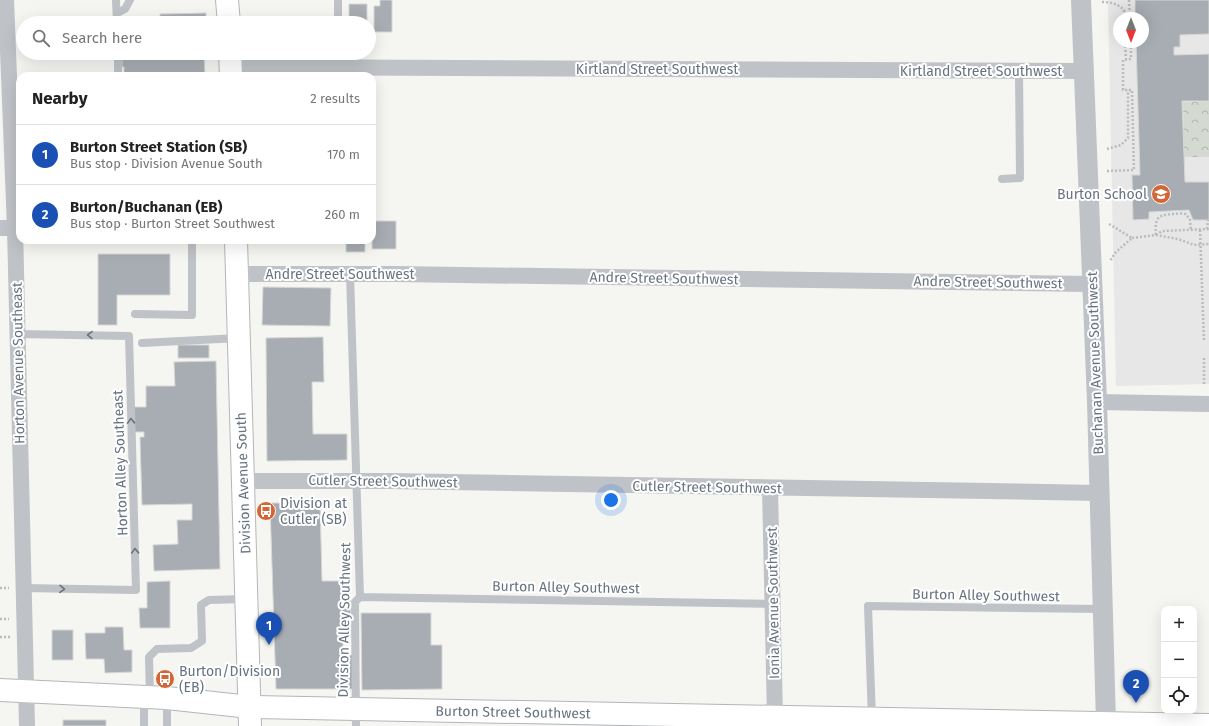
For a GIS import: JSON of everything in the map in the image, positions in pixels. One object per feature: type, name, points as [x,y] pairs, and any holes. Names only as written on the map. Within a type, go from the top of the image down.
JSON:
[{"type":"main road","points":[[228,0],[229,16]]},
{"type":"main road","name":"Division Avenue South","points":[[236,244],[250,716]]},
{"type":"main road","name":"Burton Street Southwest","points":[[0,690],[26,690],[154,698],[250,716],[356,718],[775,718],[1106,725],[1209,725]]},
{"type":"street","name":"Horton Avenue Southeast","points":[[6,0],[12,228],[18,334],[16,588],[26,690],[27,726]]},
{"type":"street","name":"Buchanan Avenue Southwest","points":[[1081,0],[1091,284],[1097,402],[1106,725]]},
{"type":"street","name":"Kirtland Street Southwest","points":[[231,65],[339,60],[1083,71]]},
{"type":"street","name":"Andre Street Southwest","points":[[237,274],[350,274],[1091,284]]},
{"type":"street","points":[[1097,402],[1209,404]]},
{"type":"street","name":"Cutler Street Southwest","points":[[242,481],[357,481],[1100,493]]},
{"type":"street","name":"Ionia Avenue Southwest","points":[[770,488],[775,718]]},
{"type":"lane","points":[[116,0],[117,13],[125,9],[130,0]]},
{"type":"lane","points":[[338,0],[338,16]]},
{"type":"lane","points":[[118,60],[118,72]]},
{"type":"lane","points":[[1002,180],[1020,178],[1019,71]]},
{"type":"lane","points":[[135,314],[192,315],[192,244]]},
{"type":"lane","name":"Division Alley Southwest","points":[[350,274],[360,597],[355,602],[356,718]]},
{"type":"lane","name":"Horton Alley Southeast","points":[[16,588],[136,590],[129,336],[18,334]]},
{"type":"lane","points":[[142,344],[240,338]]},
{"type":"lane","name":"Burton Alley Southwest","points":[[360,597],[773,604]]},
{"type":"lane","points":[[166,726],[154,698],[149,657],[157,649],[190,648],[202,641],[201,605],[209,600],[246,598]]},
{"type":"lane","name":"Burton Alley Southwest","points":[[872,719],[868,606],[1103,609]]},
{"type":"lane","points":[[144,726],[154,698]]},
{"type":"path","points":[[1129,0],[1130,12]]},
{"type":"path","points":[[1102,2],[1113,3],[1124,10],[1124,12]]},
{"type":"path","points":[[1125,48],[1126,60]]},
{"type":"path","points":[[1107,171],[1134,170],[1132,90],[1124,90],[1123,60],[1131,59],[1130,48]]},
{"type":"path","points":[[1107,149],[1120,145],[1128,138],[1128,90]]},
{"type":"path","points":[[1156,235],[1156,221],[1163,215],[1186,214],[1190,220],[1191,230]]},
{"type":"path","points":[[1156,235],[1162,230],[1208,229],[1208,220]]},
{"type":"path","points":[[1109,224],[1132,238]]},
{"type":"path","points":[[1200,230],[1204,342]]},
{"type":"path","points":[[1110,261],[1120,248],[1132,238],[1156,235],[1200,245],[1209,244]]},
{"type":"path","points":[[1204,358],[1204,386]]},
{"type":"path","points":[[0,588],[16,588]]},
{"type":"path","points":[[0,618],[10,619]]},
{"type":"path","points":[[0,637],[10,637]]},
{"type":"shaded area","name":"Burton School","points":[[1108,0],[1209,0],[1209,384],[1116,386]]},
{"type":"green space","points":[[1209,101],[1209,157],[1184,157],[1183,102]]},
{"type":"building","points":[[380,0],[392,0],[392,32],[376,32],[376,16],[374,16],[374,6],[380,6]]},
{"type":"building","points":[[1135,0],[1209,0],[1209,34],[1180,35],[1180,47],[1174,47],[1174,55],[1209,54],[1209,101],[1182,101],[1185,182],[1209,182],[1209,220],[1193,220],[1189,210],[1149,212],[1149,219],[1133,220],[1132,175],[1140,175],[1136,48],[1149,48],[1149,12],[1135,12]]},
{"type":"building","points":[[349,4],[367,4],[367,16],[349,16]]},
{"type":"building","points":[[206,13],[206,16],[160,16],[160,14]]},
{"type":"building","points":[[122,60],[204,60],[205,72],[124,72],[124,67],[122,67]]},
{"type":"building","points":[[376,221],[396,221],[396,249],[372,249],[372,244],[376,244]]},
{"type":"building","points":[[346,244],[365,244],[365,252],[346,252]]},
{"type":"building","points":[[98,254],[170,254],[170,295],[117,295],[117,325],[98,325]]},
{"type":"building","points":[[263,287],[331,288],[330,326],[262,325]]},
{"type":"building","points":[[323,337],[324,382],[312,382],[313,434],[347,434],[347,460],[267,461],[266,338]]},
{"type":"building","points":[[178,345],[209,345],[209,358],[178,358]]},
{"type":"building","points":[[216,361],[220,569],[154,571],[153,545],[178,544],[177,520],[192,520],[192,504],[142,505],[140,437],[144,437],[144,432],[132,432],[131,407],[146,407],[146,386],[175,386],[174,362]]},
{"type":"building","points":[[270,503],[320,503],[322,581],[350,581],[351,637],[343,637],[343,655],[353,655],[353,689],[276,689]]},
{"type":"building","points":[[170,581],[170,628],[140,628],[139,608],[147,608],[147,582]]},
{"type":"building","points":[[361,613],[431,613],[431,645],[442,645],[442,689],[362,690]]},
{"type":"building","points":[[105,627],[123,627],[124,650],[132,650],[132,672],[105,673],[104,659],[86,659],[85,633],[105,633]]},
{"type":"building","points":[[52,630],[73,630],[73,660],[52,660]]},
{"type":"building","points":[[63,720],[106,720],[106,726],[63,726]]},
{"type":"place","name":"Burton School","points":[[1161,194]]},
{"type":"place","name":"Division at Cutler (SB)","points":[[266,511]]},
{"type":"place","name":"Burton Street Station (SB)","points":[[269,645]]},
{"type":"place","name":"Burton/Division (EB)","points":[[165,679]]},
{"type":"place","name":"Burton/Buchanan (EB)","points":[[1136,703]]}]
